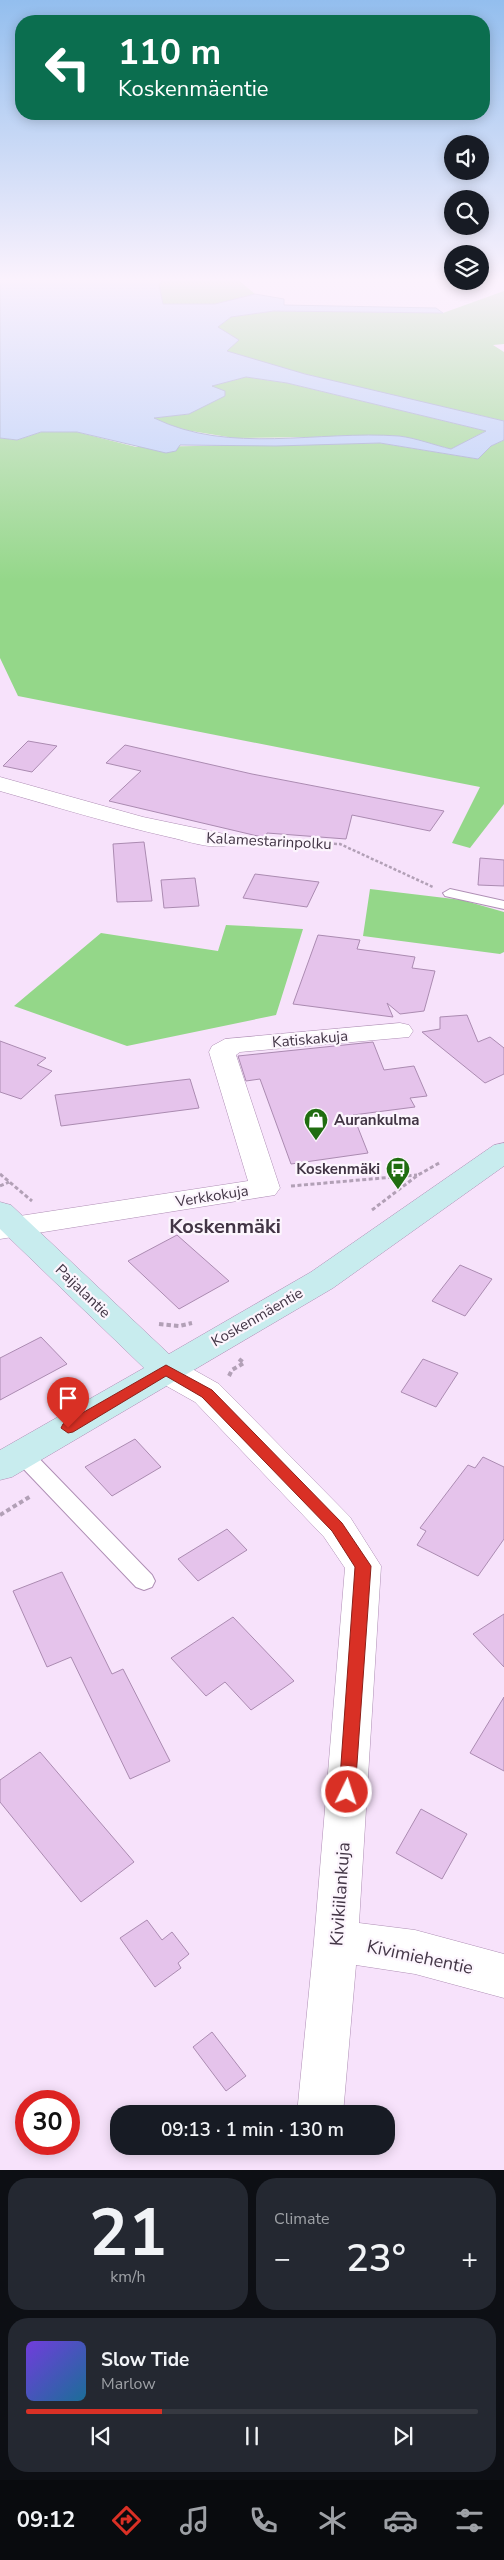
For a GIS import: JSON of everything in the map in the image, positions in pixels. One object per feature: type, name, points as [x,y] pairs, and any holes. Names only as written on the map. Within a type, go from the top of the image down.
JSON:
[{"type":"street","name":"Kalamestarinpolku","points":[[0,784],[138,823],[203,838],[221,840]]},
{"type":"street","name":"Katiskakuja","points":[[222,1052],[234,1046],[400,1031]]},
{"type":"street","name":"Verkkokuja","points":[[6,1223],[57,1221],[265,1188],[222,1052]]},
{"type":"street","name":"Koskenmäentie","points":[[11,1461],[322,1280],[504,1152]]},
{"type":"street","name":"Paijalantie","points":[[6,1223],[166,1370]]},
{"type":"street","name":"Kivikiilankuja","points":[[166,1370],[207,1393],[337,1527],[363,1566],[336,1941],[321,2105]]},
{"type":"street","name":"Kivimiehentie","points":[[336,1941],[415,1952],[504,1976]]},
{"type":"lane","points":[[450,893],[504,905]]},
{"type":"lane","points":[[11,1461],[144,1581]]},
{"type":"path","name":"Kalamestarinpolku","points":[[221,840],[274,844],[340,844],[422,883],[450,893]]},
{"type":"path","points":[[0,1174],[57,1221]]},
{"type":"path","points":[[265,1188],[356,1182],[418,1175]]},
{"type":"path","points":[[0,1186],[8,1182]]},
{"type":"path","points":[[154,1321],[162,1325],[179,1326],[199,1321]]},
{"type":"green space","points":[[237,379],[261,379],[287,383],[486,431],[451,449],[400,436],[234,438],[179,429],[153,418],[189,414],[211,386]]},
{"type":"green space","points":[[323,379],[504,379],[504,421],[399,397]]},
{"type":"green space","points":[[41,432],[77,432],[136,447],[380,443],[478,459],[491,446],[504,440],[504,804],[470,848],[452,843],[480,787],[18,696],[0,658],[0,438],[17,440]]},
{"type":"green space","points":[[370,889],[462,900],[504,912],[504,952],[500,954],[363,936]]},
{"type":"green space","points":[[226,925],[303,929],[276,1015],[127,1046],[14,1006],[101,933],[218,951]]},
{"type":"water","points":[[0,379],[237,379],[212,386],[225,391],[225,396],[189,414],[154,418],[183,429],[213,436],[275,439],[368,435],[399,436],[451,449],[486,431],[287,383],[261,379],[327,379],[504,421],[504,440],[491,446],[478,459],[380,443],[276,446],[180,445],[176,451],[166,453],[77,432],[41,432],[17,440],[0,438]]},
{"type":"building","points":[[28,741],[57,746],[32,772],[3,766]]},
{"type":"building","points":[[125,745],[252,774],[444,811],[430,831],[352,815],[346,839],[267,833],[266,838],[109,801],[141,771],[106,763]]},
{"type":"building","points":[[144,842],[152,901],[117,902],[113,844]]},
{"type":"building","points":[[480,858],[504,860],[504,886],[478,885]]},
{"type":"building","points":[[255,874],[319,882],[307,907],[243,898]]},
{"type":"building","points":[[195,878],[199,906],[164,908],[161,880]]},
{"type":"building","points":[[318,935],[360,940],[357,949],[415,957],[412,968],[435,971],[424,1011],[400,1014],[387,1003],[393,1017],[293,1004]]},
{"type":"building","points":[[467,1015],[478,1042],[490,1037],[504,1048],[504,1074],[485,1083],[422,1032],[440,1029],[440,1017]]},
{"type":"building","points":[[0,1041],[46,1058],[37,1065],[52,1071],[21,1099],[0,1092]]},
{"type":"building","points":[[373,1042],[384,1070],[414,1066],[427,1096],[410,1098],[415,1107],[353,1115],[368,1153],[291,1164],[260,1079],[246,1081],[238,1056]]},
{"type":"building","points":[[190,1079],[199,1108],[61,1126],[55,1095]]},
{"type":"building","points":[[177,1235],[229,1281],[179,1309],[128,1261]]},
{"type":"building","points":[[460,1265],[492,1279],[465,1316],[432,1301]]},
{"type":"building","points":[[41,1337],[67,1364],[0,1400],[0,1358]]},
{"type":"building","points":[[423,1359],[458,1373],[436,1407],[401,1392]]},
{"type":"building","points":[[135,1439],[161,1467],[112,1496],[85,1467]]},
{"type":"building","points":[[483,1457],[504,1467],[504,1539],[478,1576],[417,1545],[426,1531],[420,1528],[468,1465],[475,1468]]},
{"type":"building","points":[[227,1529],[247,1550],[198,1581],[178,1559]]},
{"type":"building","points":[[62,1572],[112,1674],[123,1669],[170,1761],[130,1779],[71,1657],[47,1667],[13,1591]]},
{"type":"building","points":[[504,1614],[504,1667],[473,1634]]},
{"type":"building","points":[[233,1617],[294,1681],[251,1710],[225,1682],[206,1696],[171,1658]]},
{"type":"building","points":[[504,1697],[504,1771],[470,1753]]},
{"type":"building","points":[[40,1752],[134,1862],[81,1902],[0,1802],[0,1780]]},
{"type":"building","points":[[421,1809],[467,1834],[442,1879],[396,1853]]},
{"type":"building","points":[[147,1920],[162,1940],[172,1932],[189,1954],[178,1963],[181,1968],[155,1987],[120,1938]]},
{"type":"building","points":[[212,2032],[246,2076],[226,2091],[193,2047]]},
{"type":"place","name":"Aurankulma","points":[[316,1141]]},
{"type":"place","name":"Koskenmäki","points":[[398,1190]]},
{"type":"district","name":"Koskenmäki","points":[[225,1226]]},
{"type":"route","points":[[68,1428],[166,1370],[207,1393],[337,1527],[363,1566],[347,1792]]}]
